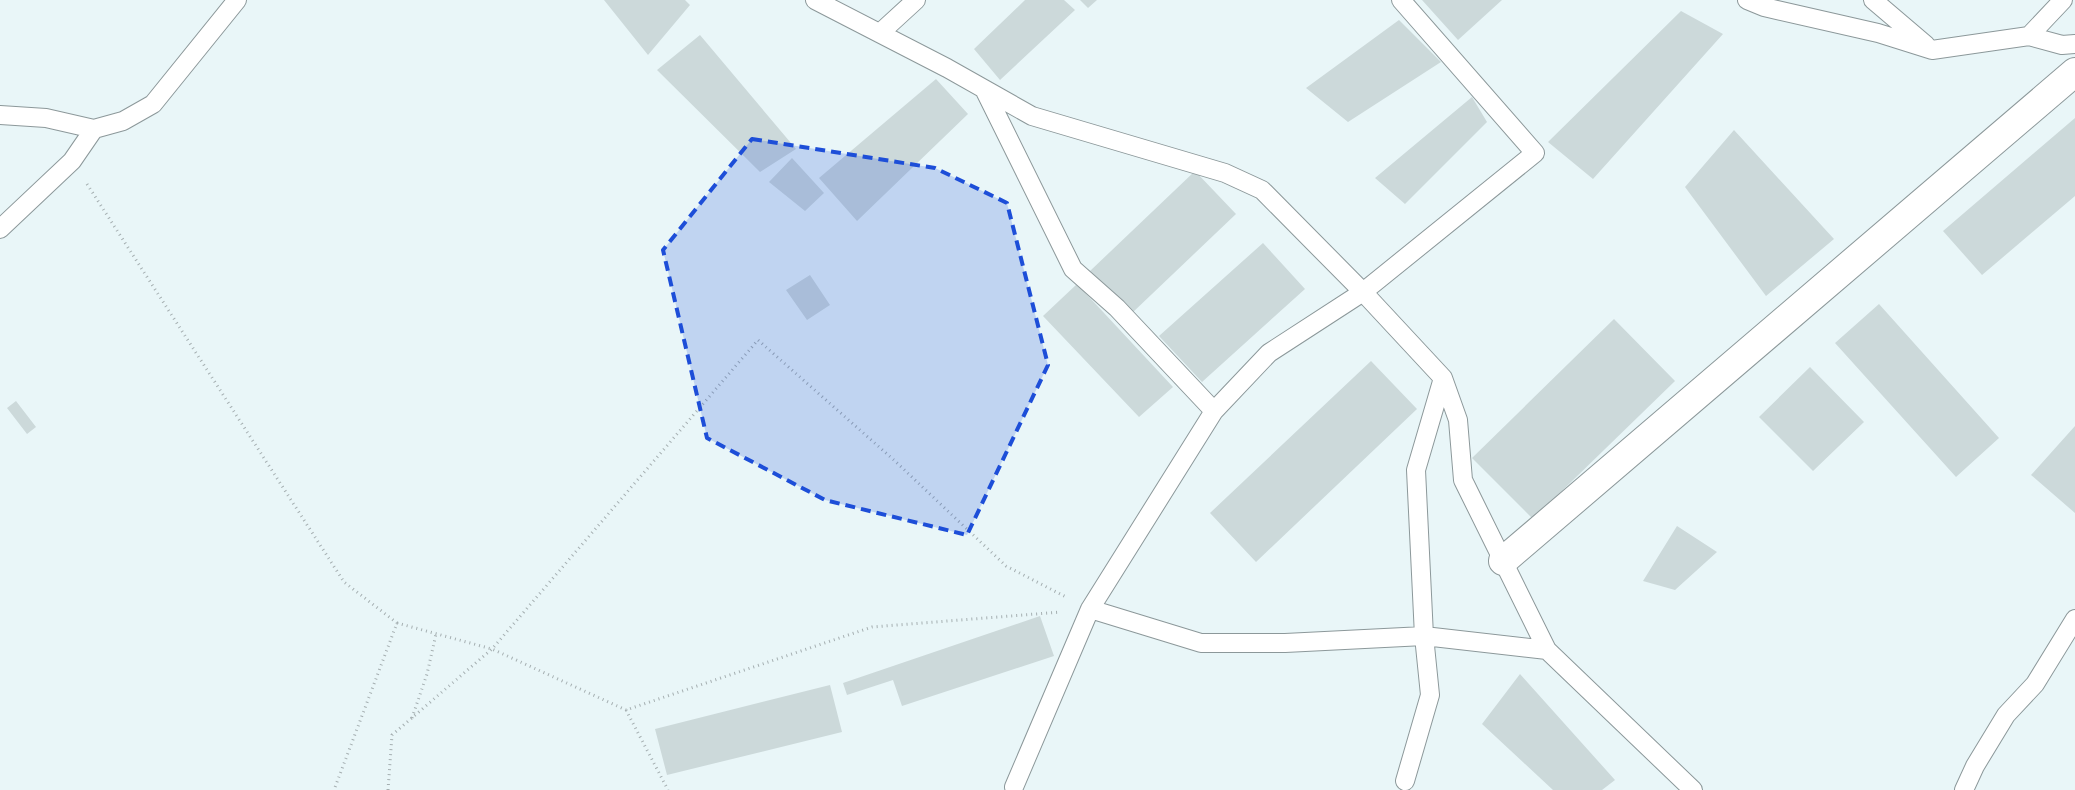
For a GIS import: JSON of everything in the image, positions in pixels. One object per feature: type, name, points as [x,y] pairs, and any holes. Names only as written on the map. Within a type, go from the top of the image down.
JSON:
[{"type":"street","points":[[1503,561],[2075,72]]},
{"type":"lane","points":[[0,115],[46,118],[94,129],[123,121],[153,104],[237,0]]},
{"type":"lane","points":[[815,0],[947,68],[1032,116],[1225,173],[1262,190],[1363,292],[1444,378],[1458,420],[1464,480],[1547,650],[1693,790]]},
{"type":"lane","points":[[880,33],[916,0]]},
{"type":"lane","points":[[1014,787],[1090,609],[1214,411],[1269,353],[1363,292],[1535,153],[1401,0]]},
{"type":"lane","points":[[1747,0],[1764,7],[1878,33],[1932,50],[2029,36],[2062,45],[2075,44]]},
{"type":"lane","points":[[1873,0],[1932,50]]},
{"type":"lane","points":[[2029,36],[2063,0]]},
{"type":"lane","points":[[985,91],[1073,269],[1117,308],[1214,411]]},
{"type":"lane","points":[[0,229],[72,161],[94,129]]},
{"type":"lane","points":[[1406,781],[1430,694],[1424,636],[1416,470],[1444,378]]},
{"type":"lane","points":[[1090,609],[1201,643],[1286,643],[1424,636],[1547,650]]},
{"type":"lane","points":[[1964,790],[1975,766],[2006,715],[2035,684],[2075,619]]},
{"type":"path","points":[[72,161],[344,582],[397,623],[492,649],[626,710],[668,790]]},
{"type":"path","points":[[388,790],[392,735],[492,649],[758,340],[895,462],[1006,566],[1090,609]]},
{"type":"path","points":[[626,710],[872,627],[1090,609]]},
{"type":"path","points":[[334,790],[397,623]]},
{"type":"path","points":[[412,718],[427,674],[436,634]]},
{"type":"highlighted area","points":[[752,139],[935,168],[1007,203],[1048,365],[967,535],[825,500],[707,438],[663,250]]},
{"type":"building","points":[[604,0],[685,0],[690,5],[648,55]]},
{"type":"building","points":[[1025,0],[1064,0],[1075,10],[1000,80],[974,49]]},
{"type":"building","points":[[1080,0],[1097,0],[1088,8]]},
{"type":"building","points":[[1422,0],[1502,0],[1458,40]]},
{"type":"building","points":[[1681,11],[1723,34],[1593,179],[1548,142]]},
{"type":"building","points":[[1399,20],[1441,62],[1348,122],[1306,88]]},
{"type":"building","points":[[700,35],[796,149],[760,172],[657,70]]},
{"type":"building","points":[[936,79],[968,114],[857,221],[819,178]]},
{"type":"building","points":[[1472,97],[1487,122],[1405,204],[1375,178]]},
{"type":"building","points":[[2075,118],[2075,196],[1982,275],[1943,231]]},
{"type":"building","points":[[1734,130],[1834,239],[1766,296],[1685,187]]},
{"type":"building","points":[[792,158],[824,193],[805,211],[769,182]]},
{"type":"building","points":[[1195,171],[1236,214],[1131,314],[1090,271]]},
{"type":"building","points":[[1263,243],[1305,289],[1202,382],[1159,336]]},
{"type":"building","points":[[810,275],[830,305],[807,320],[786,290]]},
{"type":"building","points":[[1077,284],[1173,387],[1139,417],[1043,316]]},
{"type":"building","points":[[1879,304],[1999,438],[1956,477],[1835,343]]},
{"type":"building","points":[[1614,319],[1675,381],[1533,519],[1472,458]]},
{"type":"building","points":[[1371,361],[1417,409],[1256,562],[1210,513]]},
{"type":"building","points":[[1810,367],[1864,422],[1813,471],[1759,417]]},
{"type":"building","points":[[16,401],[36,427],[27,434],[7,408]]},
{"type":"building","points":[[2075,426],[2075,513],[2031,475]]},
{"type":"building","points":[[1677,526],[1717,552],[1675,590],[1643,581]]},
{"type":"building","points":[[1040,616],[1054,656],[902,706],[893,680],[847,695],[843,683]]},
{"type":"building","points":[[1520,674],[1615,780],[1602,790],[1553,790],[1482,724]]},
{"type":"building","points":[[830,685],[842,732],[667,775],[655,729]]}]
